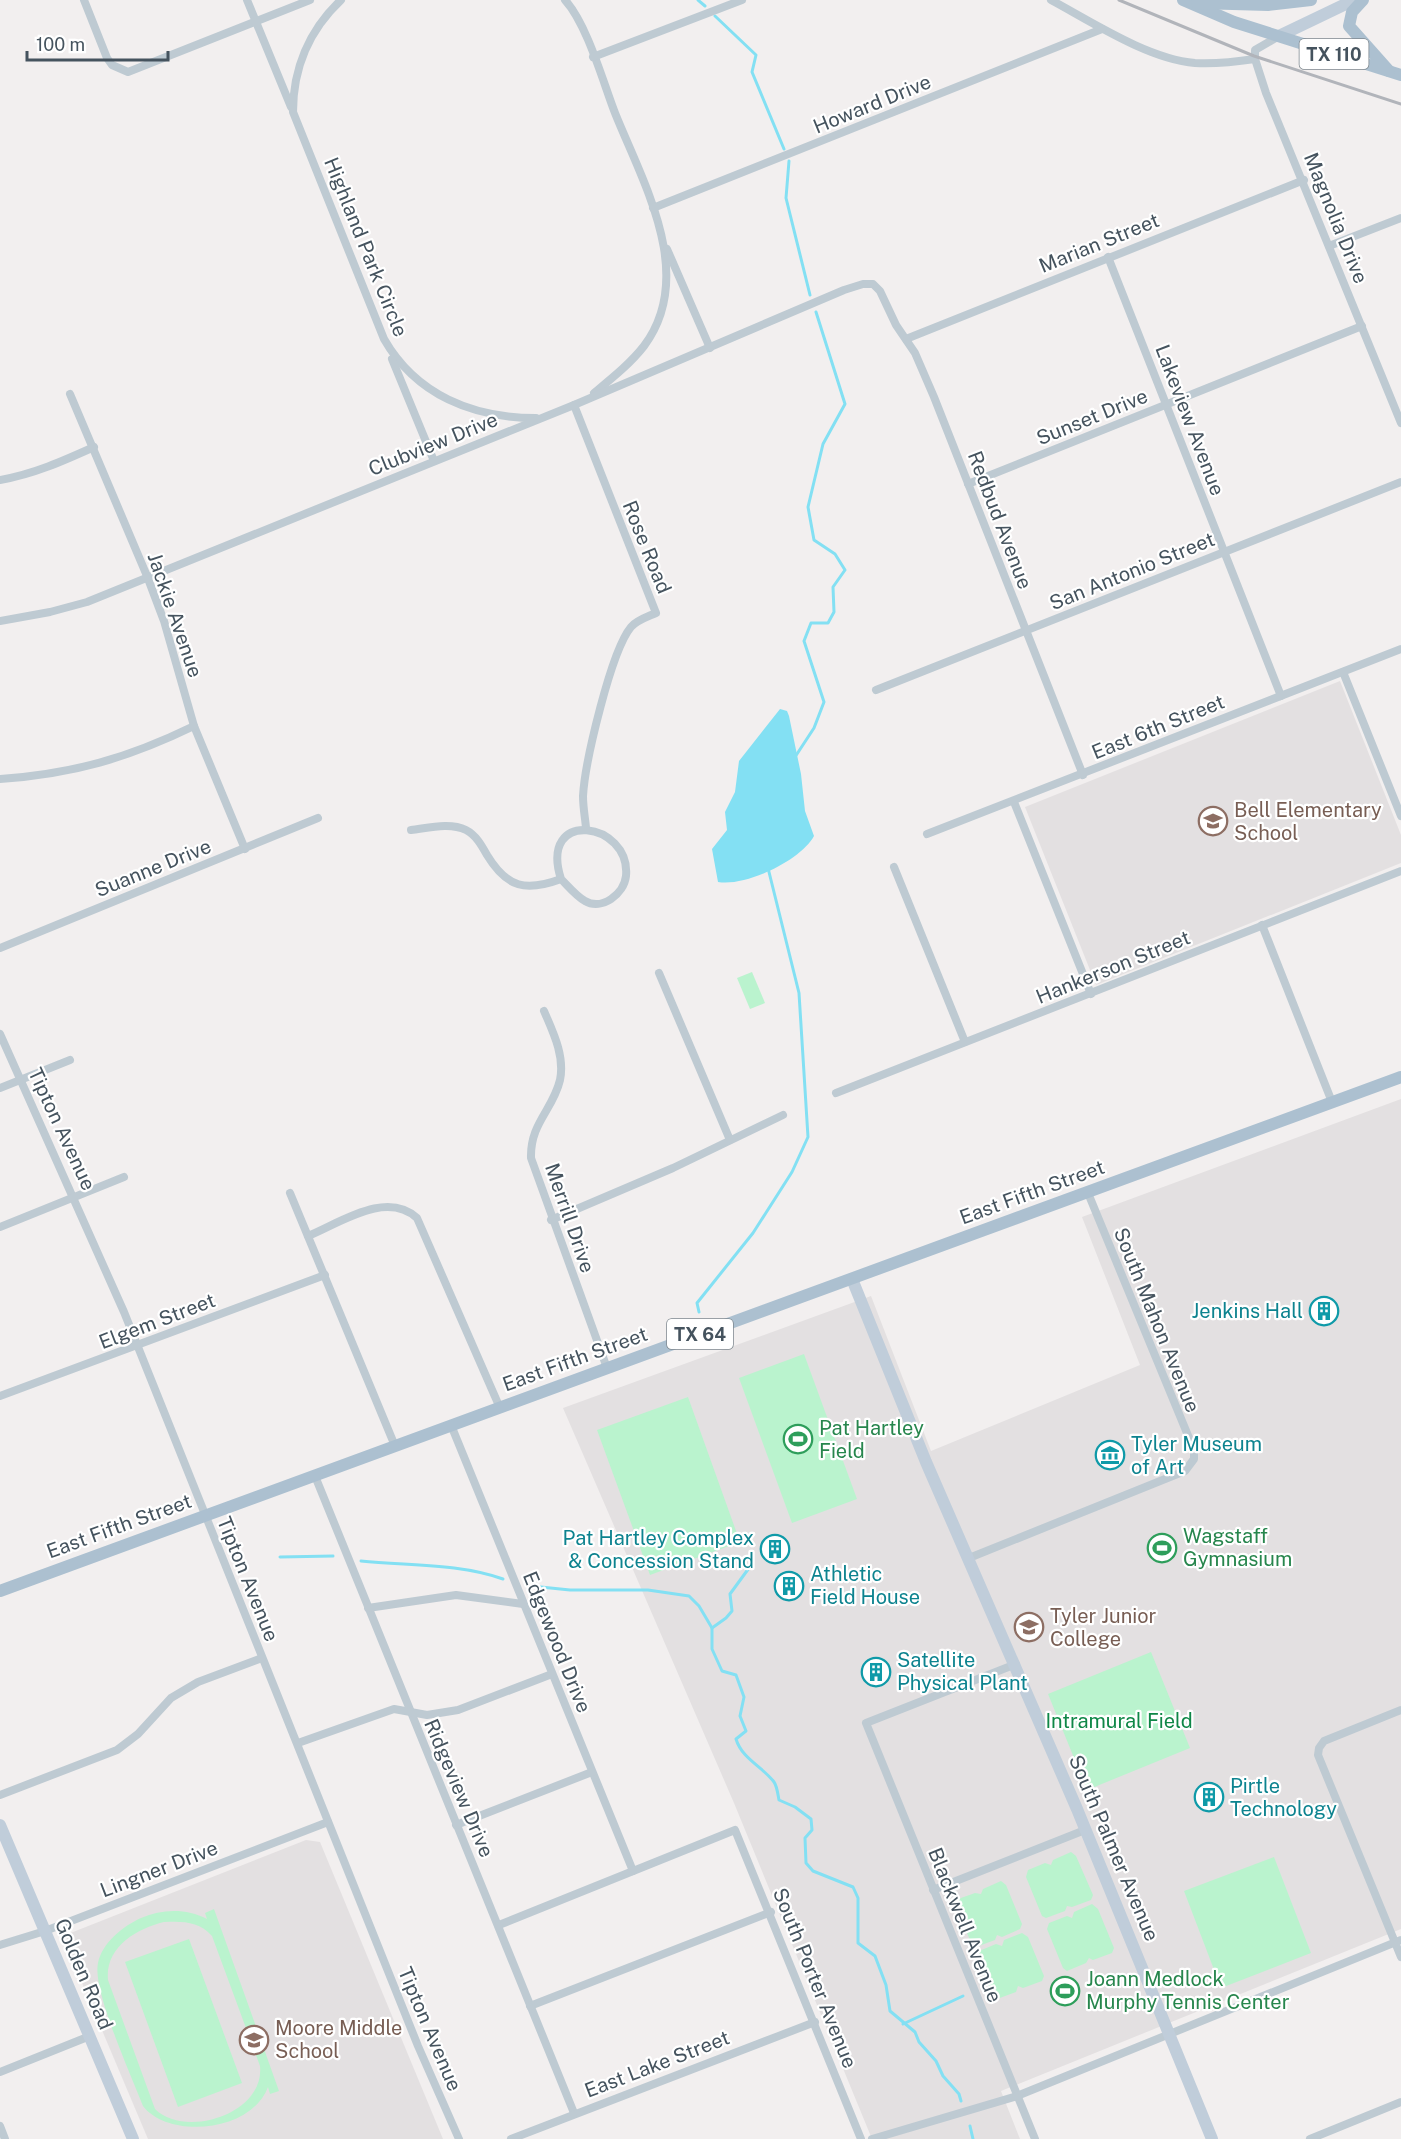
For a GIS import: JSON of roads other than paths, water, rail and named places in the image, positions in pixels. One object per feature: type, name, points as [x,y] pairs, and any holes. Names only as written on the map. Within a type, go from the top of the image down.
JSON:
[{"type":"main road","points":[[1186,1],[1268,5],[1311,0]]},
{"type":"main road","points":[[1363,0],[1352,12],[1349,26],[1395,74]]},
{"type":"main road","name":"TX 110","points":[[1186,1],[1234,22],[1395,74]]},
{"type":"main road","name":"East Fifth Street","points":[[0,1591],[1401,1077]]},
{"type":"street","points":[[84,0],[107,58],[117,68],[128,72],[138,70],[310,0]]},
{"type":"street","points":[[247,0],[293,112]]},
{"type":"street","name":"Highland Park Circle","points":[[341,0],[315,31],[304,50],[294,87],[293,112],[384,339],[406,370],[448,401],[500,416],[542,418]]},
{"type":"street","points":[[567,0],[594,57],[663,239],[710,348]]},
{"type":"street","points":[[594,57],[742,0]]},
{"type":"street","points":[[1051,0],[1102,29],[1175,59],[1211,63],[1255,59],[1256,50],[1279,36],[1354,0]]},
{"type":"street","name":"Howard Drive","points":[[653,208],[1102,29]]},
{"type":"street","name":"Magnolia Drive","points":[[1255,59],[1266,93],[1304,180],[1401,423]]},
{"type":"street","name":"Marian Street","points":[[906,339],[1304,180]]},
{"type":"street","points":[[1329,246],[1401,218]]},
{"type":"street","points":[[587,400],[637,355],[657,323],[667,275],[663,239]]},
{"type":"street","name":"Lakeview Avenue","points":[[1108,257],[1281,696]]},
{"type":"street","name":"Clubview Drive","points":[[0,621],[50,612],[87,602],[587,400],[844,290],[863,284],[873,284]]},
{"type":"street","name":"Redbud Avenue","points":[[873,284],[880,291],[906,339],[934,397],[1083,775]]},
{"type":"street","name":"Sunset Drive","points":[[968,484],[1362,326]]},
{"type":"street","points":[[384,339],[434,461]]},
{"type":"street","name":"Jackie Avenue","points":[[70,394],[147,576],[164,621],[194,726],[244,849]]},
{"type":"street","name":"Rose Road","points":[[574,405],[656,613],[636,622],[630,628],[610,674],[585,778],[583,802],[586,828]]},
{"type":"street","points":[[0,480],[21,477],[53,466],[94,447]]},
{"type":"street","name":"San Antonio Street","points":[[876,690],[1401,482]]},
{"type":"street","name":"East 6th Street","points":[[927,834],[1014,802],[1401,649]]},
{"type":"street","points":[[1343,672],[1401,816]]},
{"type":"street","points":[[0,779],[34,777],[95,766],[153,746],[194,726]]},
{"type":"street","points":[[1014,802],[1091,994]]},
{"type":"street","name":"Suanne Drive","points":[[0,948],[318,818]]},
{"type":"street","points":[[411,830],[453,827],[469,832],[482,846],[498,872],[517,884],[537,886],[561,879]]},
{"type":"street","points":[[586,828],[601,833],[615,846],[626,869],[624,882],[612,898],[592,904],[581,898],[561,879],[556,859],[558,848],[565,839],[586,828]]},
{"type":"street","points":[[894,867],[965,1042]]},
{"type":"street","name":"Hankerson Street","points":[[836,1093],[1401,871]]},
{"type":"street","points":[[1262,925],[1332,1102]]},
{"type":"street","points":[[659,973],[730,1140]]},
{"type":"street","name":"Merrill Drive","points":[[544,1011],[559,1053],[560,1079],[533,1132],[531,1158],[551,1220],[607,1368]]},
{"type":"street","name":"Tipton Avenue","points":[[0,1034],[75,1197],[138,1347],[418,2046],[459,2139]]},
{"type":"street","points":[[0,1088],[70,1060]]},
{"type":"street","points":[[551,1220],[673,1168],[783,1115]]},
{"type":"street","points":[[0,1227],[124,1176]]},
{"type":"street","points":[[290,1193],[395,1446]]},
{"type":"street","name":"South Mahon Avenue","points":[[969,1558],[1185,1471],[1194,1460],[1194,1450],[1088,1193]]},
{"type":"street","points":[[308,1236],[388,1205],[399,1206],[417,1218],[500,1408]]},
{"type":"street","name":"Elgem Street","points":[[0,1396],[138,1347],[325,1275]]},
{"type":"street","name":"South Palmer Avenue","points":[[852,1279],[929,1469],[1016,1664],[1212,2139]]},
{"type":"street","name":"Edgewood Drive","points":[[451,1425],[633,1871]]},
{"type":"street","name":"Ridgeview Drive","points":[[315,1476],[574,2113]]},
{"type":"street","points":[[368,1608],[456,1595],[523,1604]]},
{"type":"street","points":[[0,1795],[117,1750],[138,1734],[171,1698],[198,1682],[262,1658]]},
{"type":"street","name":"Blackwell Avenue","points":[[1016,1664],[866,1723],[1035,2139]]},
{"type":"street","points":[[298,1743],[394,1709],[428,1715],[458,1710],[552,1674]]},
{"type":"street","points":[[1401,1710],[1320,1745],[1319,1758],[1398,1941],[1401,1957]]},
{"type":"street","points":[[456,1825],[592,1772]]},
{"type":"street","name":"Lingner Drive","points":[[0,1945],[45,1931],[328,1822]]},
{"type":"street","name":"Golden Road","points":[[0,1825],[133,2139]]},
{"type":"street","name":"South Porter Avenue","points":[[633,1871],[735,1830],[771,1912],[861,2139]]},
{"type":"street","points":[[933,1890],[1085,1830]]},
{"type":"street","points":[[499,1925],[633,1871]]},
{"type":"street","points":[[530,2006],[771,1912]]},
{"type":"street","points":[[872,2139],[1017,2096],[1398,1941]]},
{"type":"street","name":"East Lake Street","points":[[511,2139],[815,2022]]},
{"type":"street","points":[[0,2072],[90,2036]]},
{"type":"street","points":[[1310,2139],[1401,2102]]},
{"type":"street","points":[[0,2126],[5,2139]]},
{"type":"water","points":[[780,709],[787,711],[789,716],[801,774],[805,811],[814,836],[797,854],[772,870],[743,880],[718,882],[712,849],[727,830],[725,812],[735,792],[739,761]]},
{"type":"waterway","points":[[698,0],[705,6]]},
{"type":"waterway","points":[[715,16],[756,55],[752,72],[784,149]]},
{"type":"waterway","points":[[789,161],[786,198],[810,295]]},
{"type":"waterway","points":[[795,757],[814,728],[824,702],[804,641],[811,623],[828,623],[834,612],[833,587],[845,570],[835,554],[814,540],[808,507],[823,444],[845,404],[816,312]]},
{"type":"waterway","points":[[699,1312],[697,1303],[753,1233],[792,1172],[808,1137],[799,993],[768,868]]},
{"type":"waterway","points":[[280,1557],[333,1556]]},
{"type":"waterway","points":[[361,1561],[468,1570],[503,1579]]},
{"type":"waterway","points":[[712,1628],[732,1611],[730,1594],[749,1568]]},
{"type":"waterway","points":[[531,1586],[570,1590],[648,1590],[689,1596],[699,1606],[712,1628],[712,1649],[722,1671],[736,1675],[744,1697],[740,1716],[746,1731],[736,1739],[739,1746],[774,1782],[779,1800],[795,1807],[811,1819],[812,1830],[805,1838],[806,1863],[813,1871],[853,1887],[858,1898],[858,1943],[875,1956],[886,1985],[890,2011],[915,2032],[919,2042],[936,2061],[943,2076],[959,2094],[961,2101]]},
{"type":"waterway","points":[[903,2024],[963,1996]]},
{"type":"waterway","points":[[970,2126],[973,2139]]},
{"type":"railway","points":[[1119,0],[1254,56],[1401,104]]},
{"type":"place","name":"Bell Elementary School","points":[[1213,821]]},
{"type":"place","name":"Jenkins Hall","points":[[1324,1311]]},
{"type":"place","name":"Pat Hartley Field","points":[[798,1439]]},
{"type":"place","name":"Tyler Museum of Art","points":[[1110,1455]]},
{"type":"place","name":"Wagstaff Gymnasium","points":[[1162,1548]]},
{"type":"place","name":"Pat Hartley Complex & Concession Stand","points":[[775,1549]]},
{"type":"place","name":"Athletic Field House","points":[[789,1586]]},
{"type":"place","name":"Tyler Junior College","points":[[1029,1627]]},
{"type":"place","name":"Satellite Physical Plant","points":[[876,1672]]},
{"type":"place","name":"Pirtle Technology","points":[[1209,1797]]},
{"type":"place","name":"Joann Medlock Murphy Tennis Center","points":[[1065,1991]]},
{"type":"place","name":"Moore Middle School","points":[[254,2040]]},
{"type":"park label","name":"Intramural Field","points":[[1119,1721]]}]
